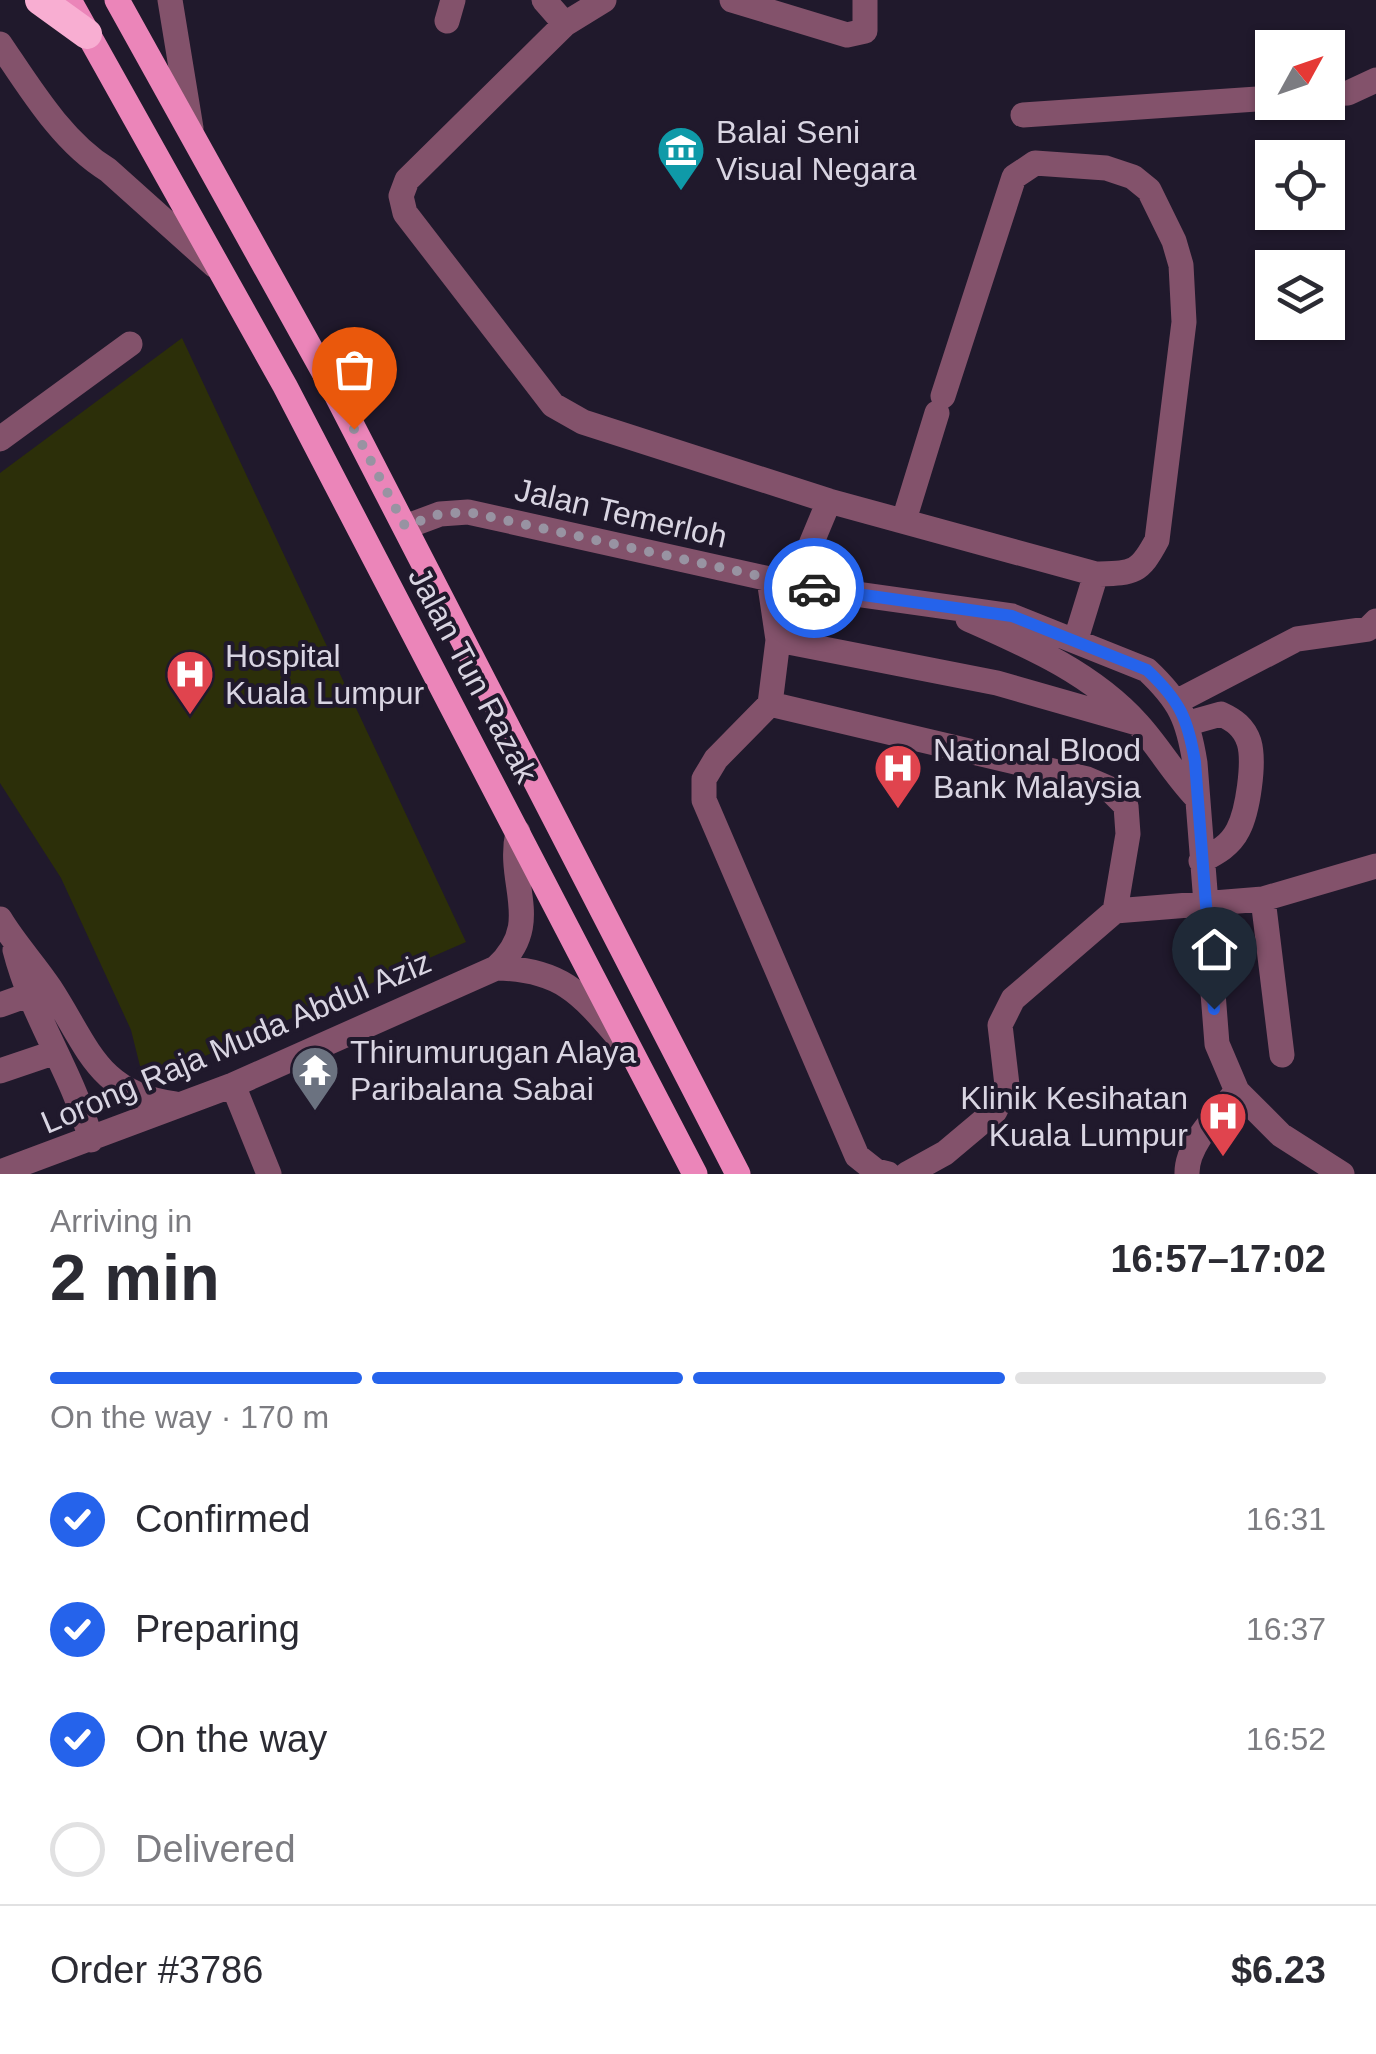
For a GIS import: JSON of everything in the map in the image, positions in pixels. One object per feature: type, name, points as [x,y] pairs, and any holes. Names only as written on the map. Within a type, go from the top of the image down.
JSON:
[{"type":"highway","points":[[40,0],[88,34]]},
{"type":"main road","name":"Jalan Tun Razak","points":[[69,0],[301,417],[695,1174]]},
{"type":"main road","name":"Jalan Tun Razak","points":[[117,0],[405,526],[738,1174]]},
{"type":"street","points":[[170,0],[191,130]]},
{"type":"street","points":[[544,0],[565,24]]},
{"type":"street","points":[[604,0],[565,24],[406,180],[401,196],[405,213],[553,405],[582,422],[829,501],[1096,574],[1130,573],[1145,563],[1157,540],[1184,322],[1181,266],[1174,241],[1149,190],[1133,177],[1106,168],[1034,163],[1014,178],[904,520]]},
{"type":"street","points":[[732,0],[847,35],[865,30],[865,0]]},
{"type":"street","points":[[0,44],[42,105],[92,160],[218,268]]},
{"type":"street","points":[[1345,92],[1376,80]]},
{"type":"street","points":[[1024,116],[1255,99]]},
{"type":"street","points":[[0,439],[19,414],[130,344]]},
{"type":"street","points":[[806,587],[809,550],[829,501]]},
{"type":"street","name":"Jalan Temerloh","points":[[405,526],[440,514],[468,512],[806,587],[1012,616],[1147,670],[1182,712]]},
{"type":"street","points":[[1076,639],[1096,574]]},
{"type":"street","points":[[768,579],[778,640],[770,704],[716,759],[704,779],[704,800],[857,1156],[876,1171],[888,1174]]},
{"type":"street","name":"Jalan Temerloh","points":[[942,608],[1040,651],[1088,681],[1142,729],[1173,774],[1196,797]]},
{"type":"street","points":[[778,640],[997,683],[1142,729],[1182,712],[1297,639],[1373,627]]},
{"type":"street","points":[[770,704],[1087,779],[1108,788],[1126,806],[1128,834],[1115,910]]},
{"type":"street","points":[[1182,712],[1195,762],[1217,1044],[1237,1091],[1280,1135],[1342,1174]]},
{"type":"street","points":[[1182,712],[1222,714],[1238,722],[1249,742],[1251,768],[1239,829],[1226,847],[1201,861]]},
{"type":"street","points":[[496,968],[513,953],[520,938],[522,903],[514,852],[518,832]]},
{"type":"street","points":[[907,1174],[944,1153],[994,1111],[1007,1085],[1000,1025],[1013,999],[1115,910],[1263,899],[1376,866]]},
{"type":"street","points":[[1263,899],[1282,1055]]},
{"type":"street","points":[[4,928],[28,995],[80,1100],[91,1140]]},
{"type":"street","points":[[4,928],[50,987],[82,1045],[104,1072],[128,1092],[146,1100],[180,1105]]},
{"type":"street","name":"Lorong Raja Muda Abdul Aziz","points":[[0,1172],[233,1085],[496,968],[544,972],[571,988],[638,1061]]},
{"type":"street","points":[[0,1005],[28,995]]},
{"type":"street","points":[[0,1071],[56,1052]]},
{"type":"street","points":[[233,1085],[268,1174]]},
{"type":"street","points":[[1187,1174],[1187,1165],[1207,1127],[1237,1091]]},
{"type":"green space","name":"Hospital Kuala Lumpur","points":[[182,338],[466,942],[175,1069],[140,1066],[131,1030],[61,878],[0,783],[0,473]]},
{"type":"way so far","points":[[354,429],[405,526],[440,514],[468,512],[814,588]]},
{"type":"place","name":"Balai Seni Visual Negara","points":[[681,192]]},
{"type":"place","name":"Hospital Kuala Lumpur","points":[[190,716]]},
{"type":"place","name":"National Blood Bank Malaysia","points":[[898,810]]},
{"type":"place","name":"Thirumurugan Alaya Paribalana Sabai","points":[[315,1112]]},
{"type":"place","name":"Klinik Kesihatan Kuala Lumpur","points":[[1223,1158]]},
{"type":"route","points":[[814,588],[1012,616],[1147,670],[1162,685],[1189,724],[1214,1009]]}]
